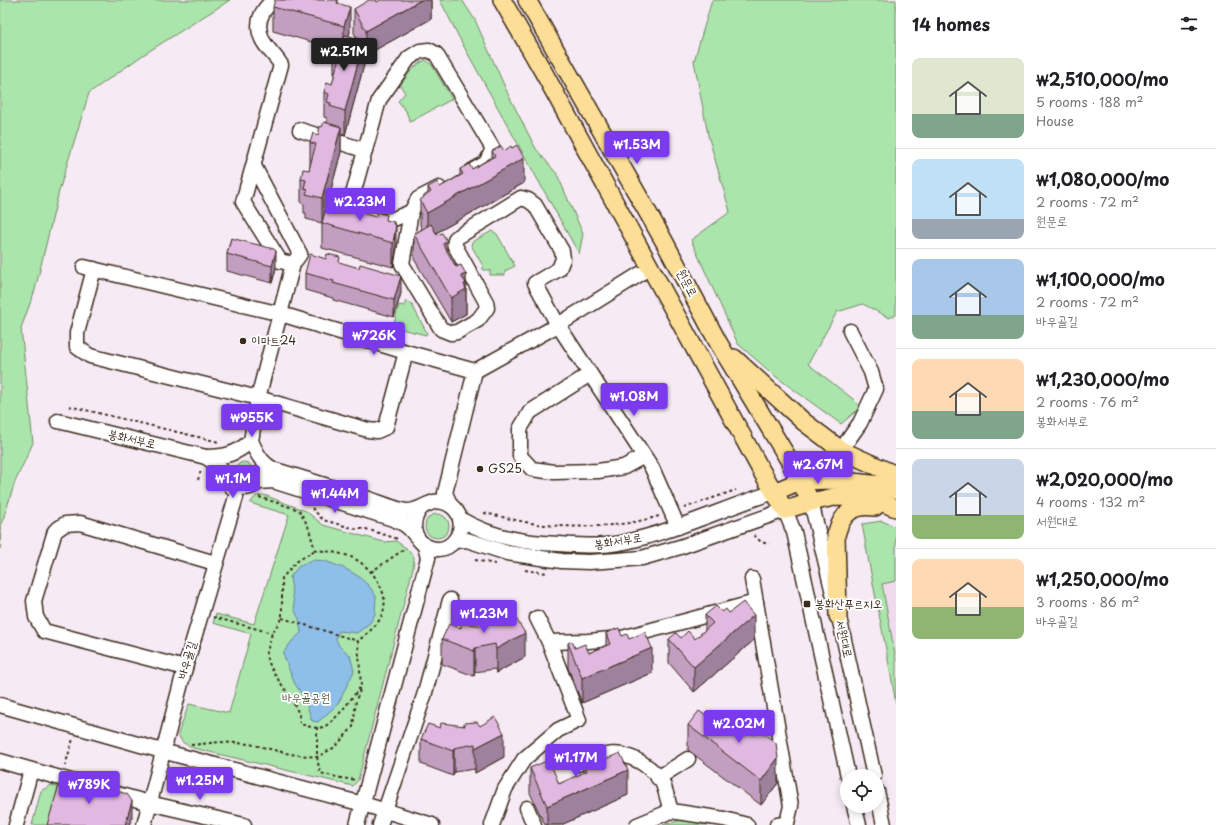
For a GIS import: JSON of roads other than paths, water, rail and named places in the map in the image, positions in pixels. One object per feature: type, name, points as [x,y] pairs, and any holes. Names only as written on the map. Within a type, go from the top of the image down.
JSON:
[{"type":"main road","points":[[502,0],[544,73],[720,395],[785,510],[834,497],[870,498],[896,509]]},
{"type":"main road","name":"원문로","points":[[527,0],[664,241],[720,344],[789,460],[811,502]]},
{"type":"main road","points":[[720,344],[804,422],[841,450],[896,475]]},
{"type":"main road","points":[[774,492],[800,481],[834,480],[880,485],[896,490]]},
{"type":"main road","points":[[838,616],[836,535],[839,526],[849,510],[866,506],[896,509]]},
{"type":"street","points":[[274,0],[262,11],[259,23],[262,39],[276,55],[281,64],[243,202],[280,261],[293,264]]},
{"type":"street","points":[[411,212],[391,220],[377,221],[363,211],[353,194],[379,100],[409,58],[420,51],[429,50],[436,54],[493,149],[486,164],[418,199],[411,212],[402,264],[441,329],[452,333],[457,332],[478,320],[487,308],[486,302],[454,244],[456,238],[521,198],[528,200],[535,205],[562,251],[563,259],[560,269],[535,283],[558,325],[652,468],[678,527]]},
{"type":"street","points":[[300,130],[364,150]]},
{"type":"street","points":[[254,166],[300,254],[293,264],[258,398],[242,448],[229,458],[226,463],[225,470],[236,497],[273,481],[398,521],[409,527],[427,552]]},
{"type":"street","points":[[243,202],[249,187],[261,185],[266,188]]},
{"type":"street","points":[[406,352],[386,427],[377,431],[368,430],[258,398],[90,356],[77,347],[77,333],[89,268],[281,314],[406,352],[476,371],[558,325],[640,274]]},
{"type":"street","points":[[398,279],[413,283]]},
{"type":"street","points":[[841,450],[860,424],[876,389],[871,372],[850,330]]},
{"type":"street","points":[[451,506],[444,493],[476,371]]},
{"type":"street","points":[[590,374],[530,412],[520,429],[520,456],[532,469],[554,472],[598,471],[624,467],[644,456]]},
{"type":"street","name":"봉화서부로","points":[[58,421],[206,457]]},
{"type":"street","points":[[206,457],[220,457],[242,448]]},
{"type":"street","points":[[242,448],[259,457],[268,467],[275,470],[406,510],[436,501],[444,502],[457,512],[461,526],[459,534],[455,541],[449,546],[427,552]]},
{"type":"street","points":[[206,457],[218,465],[228,478],[240,488],[254,489]]},
{"type":"street","points":[[254,489],[264,472],[263,465],[259,457]]},
{"type":"street","name":"봉화서부로","points":[[460,519],[477,529],[500,536],[532,542],[570,546],[594,546],[624,542],[678,527],[774,492]]},
{"type":"street","points":[[415,535],[413,527],[417,512],[444,493]]},
{"type":"street","name":"바우골길","points":[[144,825],[162,751],[185,668],[215,563],[236,497]]},
{"type":"street","name":"서원대로","points":[[811,502],[872,769]]},
{"type":"street","points":[[785,510],[794,532],[846,769]]},
{"type":"street","name":"봉화서부로","points":[[455,541],[467,540],[507,553],[562,561],[588,562],[642,558],[680,547],[785,510]]},
{"type":"street","points":[[185,668],[44,631],[36,617],[34,601],[55,531],[65,524],[80,523],[215,563]]},
{"type":"street","points":[[357,825],[427,552]]},
{"type":"street","points":[[752,579],[791,806],[787,823],[777,825]]},
{"type":"street","points":[[380,825],[424,696],[450,600]]},
{"type":"street","points":[[549,642],[622,638],[756,602]]},
{"type":"street","points":[[492,825],[505,789],[524,759],[558,730],[578,720],[549,642],[537,618]]},
{"type":"street","points":[[0,705],[162,751],[363,804],[432,825]]},
{"type":"street","points":[[578,764],[600,756],[615,754],[631,757],[651,768],[662,782],[671,811]]},
{"type":"street","points":[[658,778],[688,759]]},
{"type":"street","points":[[0,761],[61,778],[80,790],[149,803],[201,820],[244,825]]},
{"type":"street","points":[[16,825],[31,770]]},
{"type":"street","points":[[527,808],[534,825]]},
{"type":"street","points":[[637,825],[671,811],[724,819],[747,825]]},
{"type":"street","points":[[856,813],[859,825]]},
{"type":"street","points":[[882,813],[884,825]]},
{"type":"water","points":[[314,560],[325,561],[346,569],[358,576],[369,586],[376,596],[375,614],[370,623],[357,633],[339,631],[336,639],[339,646],[350,655],[354,671],[338,704],[318,722],[312,721],[305,699],[295,684],[283,653],[292,641],[301,633],[299,619],[295,611],[290,577],[299,566]]},
{"type":"place","name":"이마트24","points":[[243,341]]},
{"type":"place","name":"GS25","points":[[480,469]]},
{"type":"place","name":"봉화산푸르지오","points":[[807,604]]},
{"type":"park label","name":"바우골공원","points":[[306,698]]}]
